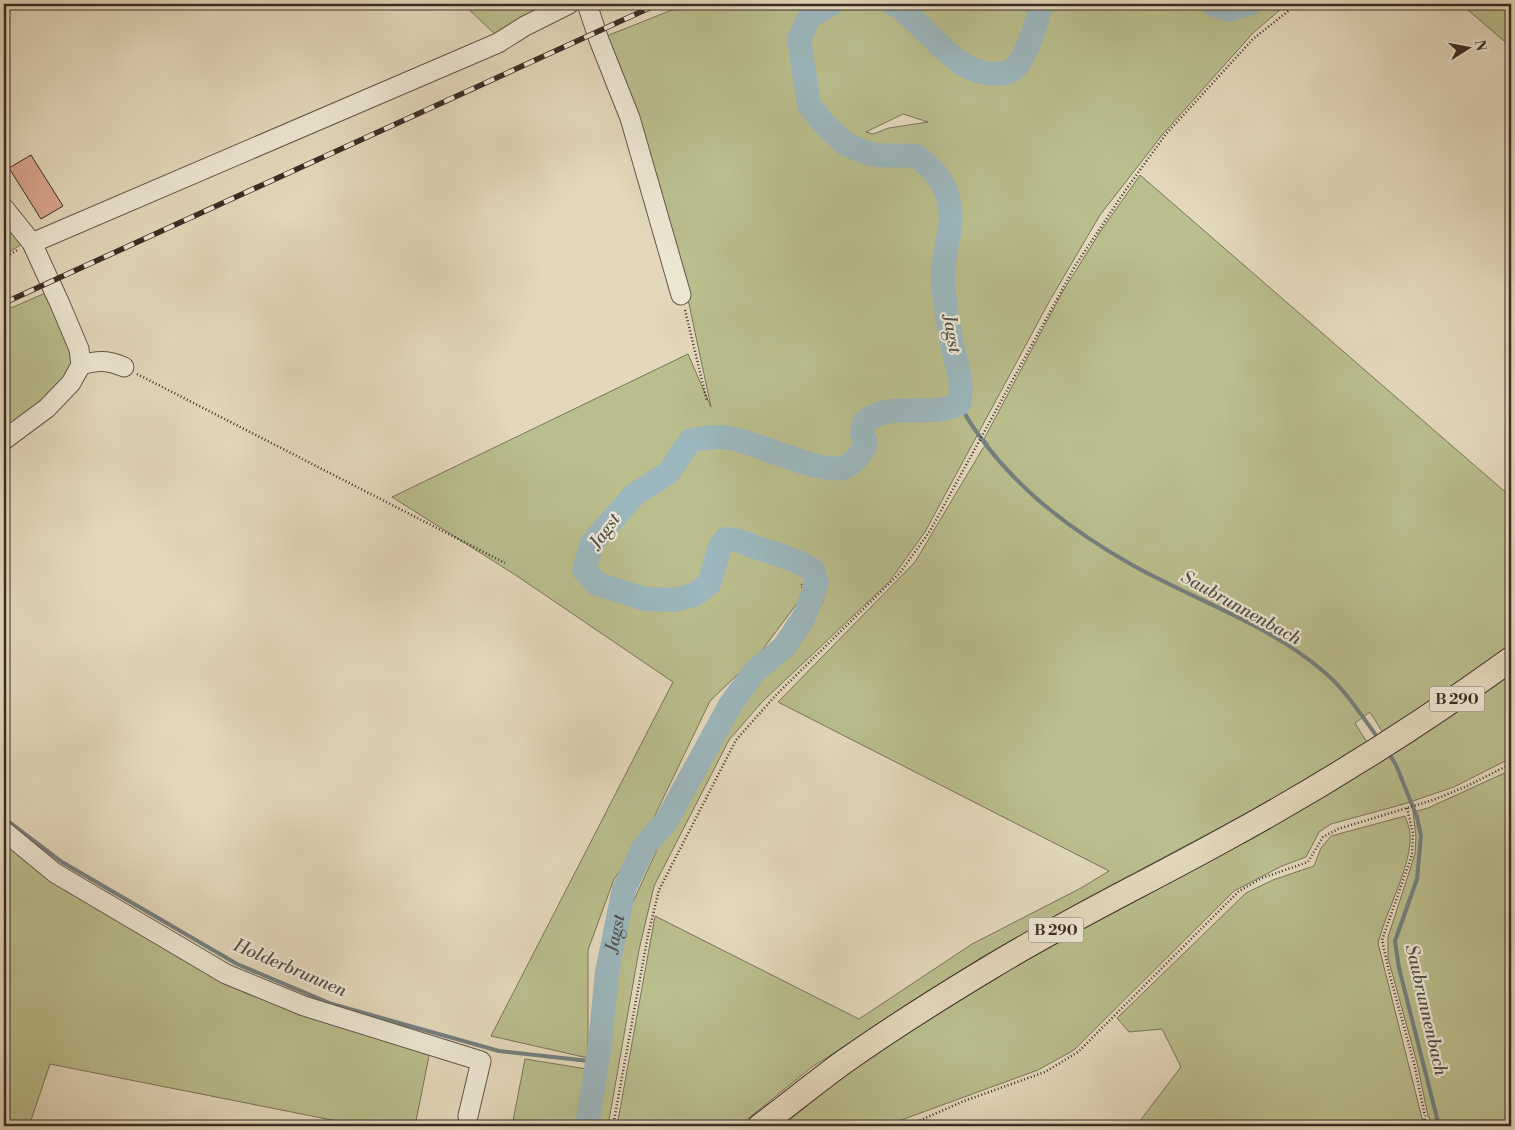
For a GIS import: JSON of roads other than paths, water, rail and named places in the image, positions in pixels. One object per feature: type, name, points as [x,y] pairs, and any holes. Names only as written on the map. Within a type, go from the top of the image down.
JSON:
[{"type":"main road","name":"B 290","points":[[760,1126],[844,1062],[976,976],[1091,910],[1230,837],[1453,702],[1511,660]]},
{"type":"street","points":[[32,243],[498,43],[524,26],[568,4]]},
{"type":"street","points":[[587,4],[630,118],[681,295]]},
{"type":"street","points":[[4,208],[32,243],[79,349],[81,365],[71,383],[47,408],[4,440]]},
{"type":"street","points":[[81,365],[97,360],[110,361],[124,367]]},
{"type":"street","points":[[4,832],[55,873],[226,974],[304,1006],[481,1061],[468,1116]]},
{"type":"waterway","name":"Jagst","points":[[587,1126],[600,1044],[607,972],[624,889],[644,847],[667,820],[730,705],[755,671],[784,647],[804,617],[817,583],[813,570],[798,562],[741,541],[726,539],[720,546],[709,584],[694,595],[674,600],[645,599],[597,584],[584,570],[592,543],[634,495],[668,473],[691,440],[715,437],[730,438],[803,462],[818,466],[842,468],[854,461],[866,444],[862,433],[864,422],[886,412],[935,410],[959,404],[961,388],[947,319],[943,284],[951,217],[948,197],[940,179],[917,156],[873,155],[847,145],[825,125],[809,105],[799,39],[810,16],[831,4]]},
{"type":"waterway","name":"Jagst","points":[[893,4],[899,6],[958,61],[977,71],[992,74],[1006,73],[1012,70],[1022,58],[1027,49],[1041,4]]},
{"type":"waterway","name":"Jagst","points":[[1212,4],[1229,10],[1249,4]]},
{"type":"waterway","name":"Saubrunnenbach","points":[[959,404],[993,454],[1035,497],[1058,516],[1082,534],[1134,566],[1256,626],[1302,654],[1339,686],[1378,738]]},
{"type":"waterway","name":"Saubrunnenbach","points":[[1388,752],[1396,765],[1417,817],[1421,836],[1417,879],[1395,941],[1399,968],[1439,1126]]},
{"type":"waterway","name":"Holderbrunnen","points":[[4,818],[62,862],[237,964],[332,1004],[499,1051],[598,1062]]},
{"type":"railway","points":[[4,303],[658,4]]}]
